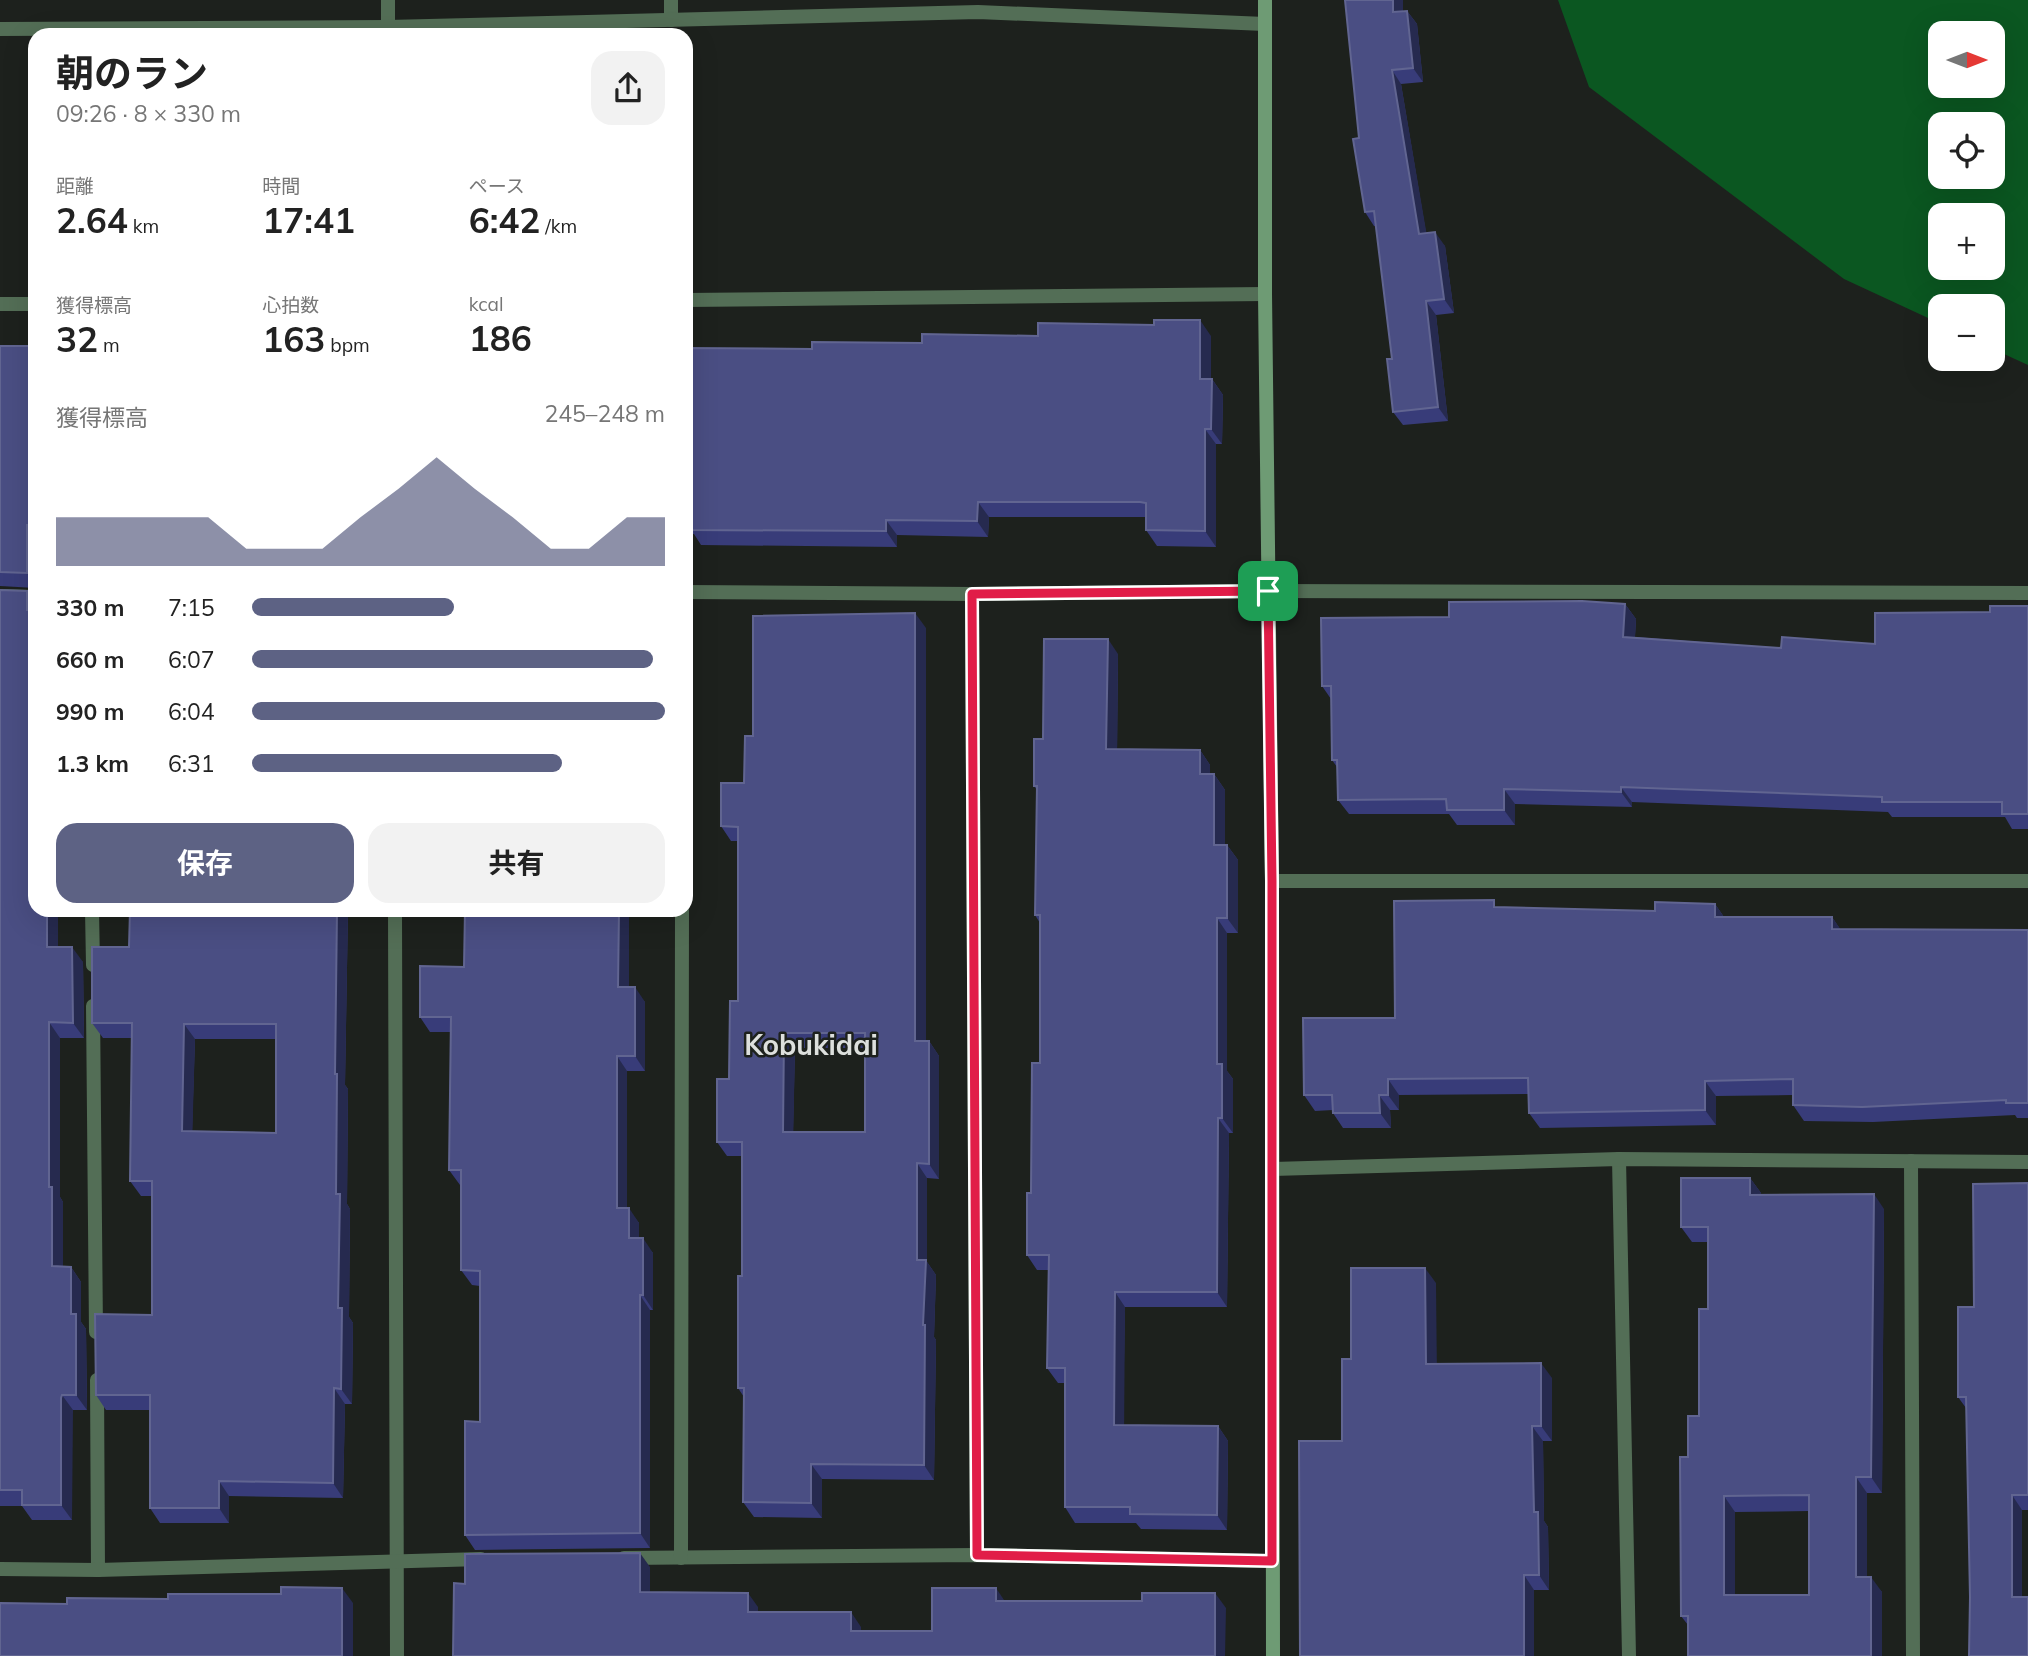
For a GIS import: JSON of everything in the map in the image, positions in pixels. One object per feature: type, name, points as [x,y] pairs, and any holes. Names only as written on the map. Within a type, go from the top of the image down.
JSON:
[{"type":"street","points":[[388,0],[388,28]]},
{"type":"street","points":[[671,0],[671,20]]},
{"type":"street","points":[[1265,0],[1265,294],[1272,881],[1273,1656]]},
{"type":"street","points":[[465,28],[978,6],[1265,24]]},
{"type":"street","points":[[0,29],[28,29]]},
{"type":"street","points":[[693,300],[1265,294]]},
{"type":"street","points":[[0,304],[28,304]]},
{"type":"street","points":[[693,592],[2028,593]]},
{"type":"street","points":[[972,594],[977,1555]]},
{"type":"street","points":[[0,596],[28,597]]},
{"type":"street","points":[[1272,881],[2028,881]]},
{"type":"street","points":[[92,917],[98,1570]]},
{"type":"street","points":[[395,917],[397,1656]]},
{"type":"street","points":[[681,1558],[682,917]]},
{"type":"street","points":[[1273,1169],[1619,1159],[2028,1162]]},
{"type":"street","points":[[1619,1159],[1629,1656]]},
{"type":"street","points":[[1911,1161],[1913,1656]]},
{"type":"street","points":[[614,1558],[977,1555],[1272,1561]]},
{"type":"street","points":[[0,1569],[98,1570],[492,1559]]},
{"type":"green space","points":[[1558,0],[2028,0],[2028,365],[2005,354],[2005,294],[1928,294],[1928,318],[1844,279],[1589,87]]},
{"type":"building","points":[[1345,0],[1393,0],[1393,12],[1407,11],[1413,68],[1392,70],[1419,234],[1435,232],[1444,299],[1426,301],[1438,407],[1393,412],[1387,359],[1392,359],[1374,211],[1365,212],[1353,139],[1359,138]]},
{"type":"building","points":[[1154,320],[1200,320],[1200,379],[1212,379],[1211,429],[1205,429],[1205,531],[1146,530],[1146,503],[1140,502],[978,502],[977,521],[886,520],[886,531],[693,530],[693,348],[812,349],[812,342],[922,343],[922,334],[1038,336],[1038,323],[1154,325]]},
{"type":"building","points":[[0,346],[28,346],[27,573],[0,572]]},
{"type":"building","points":[[0,590],[27,591],[28,917],[47,917],[47,947],[72,947],[73,1023],[49,1022],[49,1187],[52,1187],[52,1266],[71,1267],[71,1314],[76,1314],[76,1395],[62,1395],[61,1398],[61,1505],[22,1505],[22,1490],[0,1490]]},
{"type":"building","points":[[1582,601],[1625,604],[1623,637],[1781,648],[1782,637],[1875,644],[1875,613],[1990,612],[1990,606],[2028,606],[2028,814],[2002,814],[2002,802],[1882,802],[1882,797],[1621,787],[1621,792],[1504,789],[1504,810],[1447,810],[1446,799],[1338,800],[1337,760],[1332,760],[1331,686],[1322,686],[1321,618],[1449,617],[1449,602]]},
{"type":"building","points":[[915,613],[915,1041],[929,1041],[929,1164],[917,1163],[917,1260],[926,1260],[923,1325],[924,1465],[811,1464],[811,1503],[743,1502],[744,1388],[738,1388],[738,1276],[742,1276],[742,1142],[717,1142],[717,1079],[729,1079],[730,1001],[738,1001],[738,827],[721,826],[721,783],[744,783],[745,736],[753,736],[753,616]],"holes":[[[784,1033],[865,1033],[865,1132],[783,1132]]]},
{"type":"building","points":[[1044,639],[1108,639],[1106,749],[1200,750],[1200,774],[1214,774],[1214,845],[1227,845],[1227,918],[1217,918],[1217,1064],[1222,1064],[1222,1118],[1218,1118],[1217,1292],[1115,1292],[1114,1425],[1218,1426],[1217,1515],[1130,1514],[1130,1507],[1065,1507],[1065,1368],[1047,1368],[1049,1255],[1027,1255],[1027,1193],[1031,1193],[1032,1063],[1040,1063],[1040,915],[1035,915],[1037,786],[1034,786],[1034,739],[1043,739]]},
{"type":"building","points":[[1494,900],[1494,907],[1655,911],[1655,902],[1715,904],[1715,917],[1832,917],[1832,929],[2028,930],[2028,1103],[2006,1103],[2006,1100],[1862,1107],[1793,1105],[1793,1079],[1705,1081],[1705,1110],[1529,1113],[1528,1078],[1388,1079],[1388,1095],[1379,1095],[1380,1113],[1333,1113],[1332,1095],[1304,1095],[1303,1018],[1395,1018],[1394,901]]},
{"type":"building","points":[[130,917],[337,917],[336,1194],[340,1194],[338,1308],[342,1308],[341,1389],[334,1388],[333,1483],[219,1481],[219,1508],[150,1508],[150,1395],[96,1395],[95,1314],[152,1315],[152,1181],[130,1181],[132,1023],[92,1023],[92,947],[129,947]],"holes":[[[184,1024],[276,1024],[276,1133],[182,1131]]]},
{"type":"building","points":[[465,917],[619,917],[618,987],[635,987],[635,1056],[617,1056],[617,1208],[629,1208],[629,1238],[643,1238],[643,1295],[640,1295],[640,1533],[465,1535],[465,1421],[480,1422],[480,1271],[461,1270],[461,1170],[449,1170],[451,1017],[420,1017],[420,966],[464,967]]},
{"type":"building","points":[[1681,1178],[1750,1178],[1750,1195],[1874,1194],[1871,1477],[1856,1477],[1856,1577],[1871,1577],[1871,1656],[1688,1656],[1688,1616],[1681,1616],[1680,1457],[1688,1457],[1688,1416],[1699,1416],[1699,1309],[1708,1309],[1708,1227],[1681,1227]],"holes":[[[1809,1495],[1809,1595],[1724,1595],[1724,1496]]]},
{"type":"building","points":[[2028,1183],[2028,1495],[2012,1495],[2012,1597],[2028,1597],[2028,1656],[1969,1656],[1966,1397],[1958,1397],[1958,1307],[1974,1307],[1973,1184]]},
{"type":"building","points":[[1351,1268],[1425,1268],[1426,1364],[1541,1363],[1541,1426],[1532,1426],[1539,1575],[1524,1575],[1524,1656],[1300,1656],[1299,1441],[1342,1441],[1342,1359],[1351,1359]]},
{"type":"building","points":[[640,1553],[640,1592],[748,1593],[748,1612],[851,1612],[851,1631],[932,1631],[932,1588],[996,1588],[996,1601],[1142,1601],[1142,1593],[1215,1593],[1215,1656],[453,1656],[454,1583],[465,1584],[465,1554]]},
{"type":"building","points":[[281,1587],[342,1588],[342,1656],[0,1656],[0,1603],[67,1604],[67,1598],[168,1599],[168,1594],[281,1594]]},
{"type":"district","name":"Kobukidai","points":[[811,1045]]},
{"type":"route","points":[[1268,591],[1272,881],[1272,1561],[977,1555],[972,594],[1268,591]]}]
